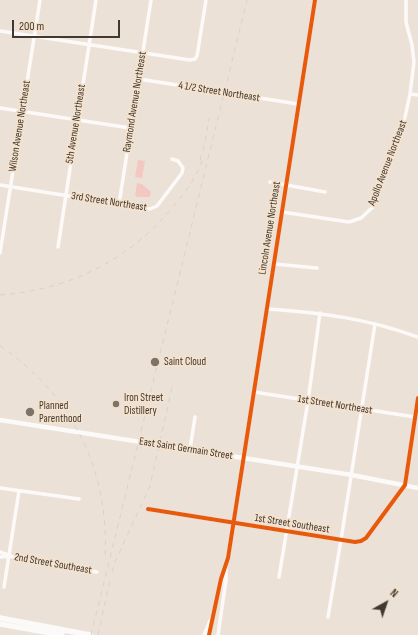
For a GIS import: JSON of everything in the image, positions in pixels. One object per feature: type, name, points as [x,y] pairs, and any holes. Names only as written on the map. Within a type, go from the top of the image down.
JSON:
[{"type":"highway","points":[[0,618],[90,635]]},
{"type":"highway","points":[[205,635],[207,626],[211,621]]},
{"type":"highway","points":[[0,624],[62,635]]},
{"type":"main road","name":"East Saint Germain Street","points":[[0,420],[352,474],[405,484],[418,488]]},
{"type":"street","name":"Wilson Avenue Northeast","points":[[0,253],[40,0]]},
{"type":"street","name":"5th Avenue Northeast","points":[[58,247],[96,0]]},
{"type":"street","name":"Raymond Avenue Northeast","points":[[119,204],[151,0]]},
{"type":"street","points":[[0,31],[194,59],[197,56],[206,0]]},
{"type":"street","name":"Lincoln Avenue Northeast","points":[[226,568],[315,0]]},
{"type":"street","name":"Apollo Avenue Northeast","points":[[282,212],[349,222],[356,221],[366,215],[376,202],[402,131],[410,94],[414,62],[412,45],[406,22],[406,0]]},
{"type":"street","name":"4 1/2 Street Northeast","points":[[139,79],[298,104]]},
{"type":"street","points":[[410,94],[418,95]]},
{"type":"street","points":[[0,108],[130,128]]},
{"type":"street","name":"3rd Street Northeast","points":[[0,185],[150,209],[157,206],[182,173],[183,168],[181,164],[172,159]]},
{"type":"street","points":[[270,182],[325,192]]},
{"type":"street","points":[[274,264],[317,268]]},
{"type":"street","points":[[267,309],[320,313],[375,324],[418,337]]},
{"type":"street","points":[[279,577],[288,532],[320,313]]},
{"type":"street","points":[[328,617],[342,540],[375,324]]},
{"type":"street","name":"1st Street Northeast","points":[[254,392],[362,410],[415,417]]},
{"type":"street","points":[[405,484],[418,398]]},
{"type":"street","points":[[190,449],[195,417]]},
{"type":"street","name":"1st Street Southeast","points":[[148,509],[233,524],[342,540],[361,541],[366,538],[405,484]]},
{"type":"street","points":[[0,488],[79,499]]},
{"type":"street","points":[[4,587],[19,491]]},
{"type":"street","name":"2nd Street Southeast","points":[[0,552],[8,556],[97,572]]},
{"type":"street","name":"2nd Street Southeast","points":[[0,557],[8,556]]},
{"type":"street","points":[[209,635],[221,579],[226,568]]},
{"type":"street","points":[[218,635],[226,580],[226,568]]},
{"type":"shaded area","points":[[138,160],[145,161],[142,178],[135,177]]},
{"type":"shaded area","points":[[137,183],[142,184],[151,192],[150,197],[137,197],[135,195]]},
{"type":"railway","points":[[91,635],[247,0]]},
{"type":"railway","points":[[200,160],[205,143],[209,118]]},
{"type":"railway","points":[[0,295],[26,292],[75,278],[98,268],[119,255],[140,240],[159,223],[185,192],[199,169],[204,156]]},
{"type":"railway","points":[[0,346],[26,366],[48,388],[67,412],[82,438],[93,466],[101,496],[105,527],[105,559]]},
{"type":"railway","points":[[112,572],[115,562],[150,486],[173,383]]},
{"type":"railway","points":[[98,635],[110,580]]},
{"type":"cycle path","points":[[209,635],[221,579],[228,558],[315,0]]},
{"type":"cycle path","points":[[148,509],[355,542],[361,541],[366,538],[405,485],[418,398]]},
{"type":"place","name":"Saint Cloud","points":[[155,362]]},
{"type":"place","name":"Iron Street Distillery","points":[[116,404]]},
{"type":"place","name":"Planned Parenthood","points":[[30,412]]}]
